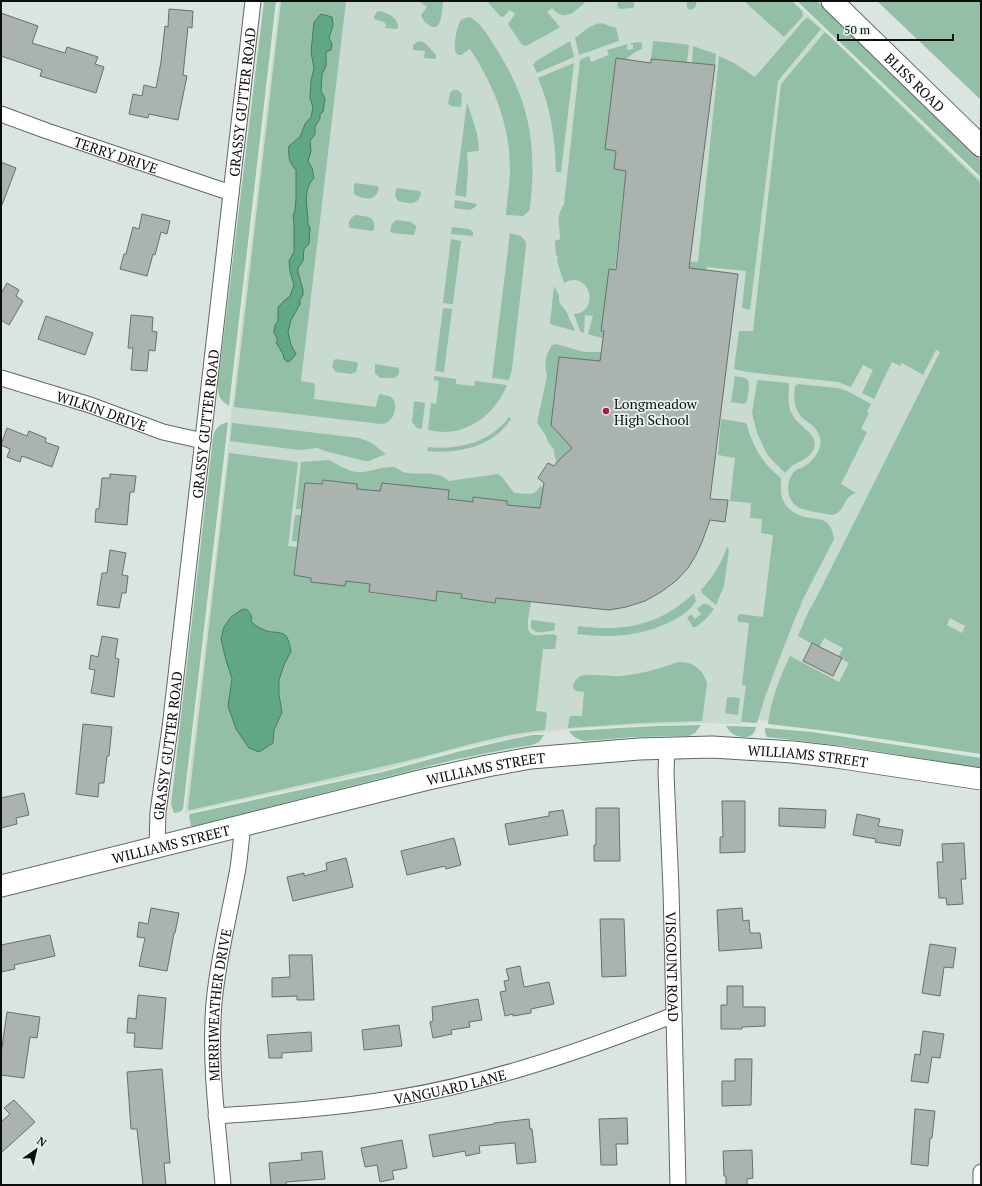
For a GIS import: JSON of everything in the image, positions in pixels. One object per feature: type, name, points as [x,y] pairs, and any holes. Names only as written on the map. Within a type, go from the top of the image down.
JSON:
[{"type":"main road","name":"BLISS ROAD","points":[[832,1],[981,146]]},
{"type":"main road","name":"WILLIAMS STREET","points":[[1,886],[424,780],[531,758],[667,748],[712,747],[793,752],[981,778]]},
{"type":"street","name":"GRASSY GUTTER ROAD","points":[[157,847],[158,812],[170,728],[253,1]]},
{"type":"street","name":"TERRY DRIVE","points":[[1,114],[231,193]]},
{"type":"street","name":"WILKIN DRIVE","points":[[1,378],[90,405],[163,432],[203,441]]},
{"type":"street","name":"VISCOUNT ROAD","points":[[667,748],[666,773],[678,1185]]},
{"type":"street","name":"MERRIWEATHER DRIVE","points":[[223,1185],[212,1067],[212,1034],[214,1002],[238,867],[243,826]]},
{"type":"street","name":"VANGUARD LANE","points":[[216,1116],[360,1104],[436,1090],[481,1080],[545,1062],[674,1015]]},
{"type":"street","points":[[981,1172],[981,1185]]},
{"type":"shaded area","points":[[264,1],[276,1],[229,406],[220,397],[218,392],[218,384]]},
{"type":"shaded area","name":"Longmeadow High School","points":[[279,1],[794,1],[981,180],[981,676],[769,721],[743,718],[739,724],[702,723],[639,725],[569,729],[534,733],[457,749],[383,770],[185,813]]},
{"type":"shaded area","points":[[281,1],[346,1],[301,381],[313,383],[315,385],[314,399],[376,407],[380,394],[389,396],[394,400],[395,410],[391,419],[384,424],[234,407]]},
{"type":"shaded area","points":[[419,1],[443,1],[442,15],[437,27],[429,25],[423,19],[421,15],[427,7]]},
{"type":"shaded area","points":[[487,1],[586,1],[576,11],[566,15],[557,13],[552,8],[547,12],[560,27],[526,46],[522,45],[508,24],[515,14],[510,10],[503,17],[501,17]]},
{"type":"shaded area","points":[[618,1],[634,1],[634,6],[633,8],[620,9],[617,6]]},
{"type":"shaded area","points":[[687,1],[696,1],[693,9],[690,10],[687,8]]},
{"type":"shaded area","points":[[744,1],[792,1],[802,11],[803,16],[784,37]]},
{"type":"shaded area","points":[[797,1],[817,1],[981,159],[981,177]]},
{"type":"shaded area","points":[[877,1],[981,1],[981,100]]},
{"type":"shaded area","points":[[378,11],[392,16],[397,21],[398,28],[385,28],[386,24],[374,19],[374,16]]},
{"type":"shaded area","points":[[321,14],[332,17],[333,25],[329,38],[332,44],[331,50],[326,52],[326,66],[322,74],[321,91],[325,99],[323,112],[320,114],[320,119],[315,126],[315,134],[310,141],[311,151],[308,161],[312,168],[314,178],[310,183],[307,194],[308,224],[310,228],[309,244],[304,249],[303,261],[298,268],[303,295],[291,320],[288,332],[291,345],[296,354],[288,362],[284,359],[283,354],[276,342],[278,341],[274,332],[275,325],[278,321],[278,307],[290,296],[294,285],[289,261],[294,252],[293,216],[296,200],[296,170],[290,159],[289,146],[300,137],[305,124],[311,117],[313,107],[310,98],[311,81],[314,68],[311,52],[314,22]]},
{"type":"shaded area","points":[[470,17],[482,28],[497,50],[508,69],[524,106],[531,144],[532,185],[529,211],[523,216],[506,215],[510,157],[508,140],[500,108],[494,93],[470,49],[461,55],[458,55],[455,51],[455,39],[460,22],[463,19]]},
{"type":"shaded area","points":[[808,18],[821,29],[778,81],[750,310],[742,308],[746,271],[707,267],[706,274],[682,271],[684,261],[698,262],[719,56],[734,63],[755,77],[805,19]]},
{"type":"shaded area","points":[[601,23],[616,28],[619,41],[579,55],[575,38],[590,27]]},
{"type":"shaded area","points":[[825,32],[981,183],[981,754],[835,732],[768,724],[776,689],[790,656],[839,682],[849,663],[838,657],[843,648],[824,638],[819,648],[798,636],[810,608],[940,352],[936,350],[923,375],[902,363],[900,366],[892,362],[874,399],[862,393],[873,370],[863,365],[851,387],[838,382],[747,372],[734,369],[739,331],[753,331],[781,84]],"holes":[[[950,618],[965,626],[962,633],[947,625]]]},
{"type":"shaded area","points":[[420,41],[425,43],[436,55],[435,59],[424,58],[425,51],[413,50],[413,45]]},
{"type":"shaded area","points":[[570,41],[574,57],[537,73],[533,65],[536,61]]},
{"type":"shaded area","points":[[653,41],[689,45],[687,62],[651,59]]},
{"type":"shaded area","points":[[642,42],[642,49],[626,59],[616,58],[605,149],[616,151],[614,169],[626,171],[615,270],[601,331],[608,332],[607,339],[588,334],[593,316],[585,315],[584,333],[580,331],[574,314],[582,312],[587,307],[590,300],[589,292],[586,286],[580,281],[573,280],[564,283],[557,261],[558,256],[556,255],[555,241],[560,239],[559,217],[564,204],[580,60],[589,56],[591,62],[609,55],[607,50],[628,44],[627,50],[633,49],[633,45],[631,45],[631,43]]},
{"type":"shaded area","points":[[693,46],[716,54],[715,65],[692,63]]},
{"type":"shaded area","points":[[574,63],[561,172],[556,172],[552,124],[538,78]]},
{"type":"shaded area","points":[[453,90],[458,90],[462,94],[461,107],[451,106],[448,104],[450,93]]},
{"type":"shaded area","points":[[467,102],[477,133],[479,149],[478,151],[467,152],[468,171],[466,197],[455,195]]},
{"type":"shaded area","points":[[355,183],[377,186],[379,188],[375,196],[372,198],[362,198],[354,194]]},
{"type":"shaded area","points":[[397,188],[419,191],[421,193],[420,197],[412,203],[398,201],[395,193]]},
{"type":"shaded area","points":[[455,200],[477,204],[473,209],[464,210],[454,208]]},
{"type":"shaded area","points":[[356,215],[372,219],[374,222],[374,230],[372,231],[349,227],[350,220]]},
{"type":"shaded area","points":[[396,220],[411,222],[416,226],[414,235],[392,233],[390,231],[392,224]]},
{"type":"shaded area","points":[[452,227],[469,229],[473,232],[473,236],[451,234]]},
{"type":"shaded area","points":[[510,233],[521,236],[526,242],[526,246],[512,369],[509,380],[492,378]]},
{"type":"shaded area","points":[[451,239],[461,241],[453,304],[443,303]]},
{"type":"shaded area","points":[[554,286],[559,295],[559,301],[566,311],[575,331],[550,324]]},
{"type":"shaded area","points":[[443,308],[452,309],[444,372],[435,371]]},
{"type":"shaded area","points":[[556,344],[584,352],[606,352],[605,362],[559,357],[551,425],[573,449],[556,464],[554,449],[537,423],[547,376],[545,364],[552,345]]},
{"type":"shaded area","points":[[334,360],[357,362],[358,366],[356,372],[351,374],[336,372],[332,367]]},
{"type":"shaded area","points":[[375,364],[399,368],[399,374],[395,378],[380,378],[375,373]]},
{"type":"shaded area","points":[[434,376],[456,379],[456,384],[474,386],[475,381],[507,385],[497,403],[476,423],[447,432],[428,430],[431,403],[436,404],[439,381],[434,380]]},
{"type":"shaded area","points":[[735,376],[748,380],[749,384],[746,403],[731,402]]},
{"type":"shaded area","points":[[758,380],[788,383],[791,412],[796,420],[814,439],[815,443],[812,452],[805,459],[794,465],[785,473],[767,454],[757,433],[752,413]]},
{"type":"shaded area","points":[[798,384],[838,388],[847,391],[871,404],[867,412],[869,413],[861,429],[867,432],[841,484],[856,493],[848,498],[840,511],[832,515],[802,509],[793,502],[788,492],[791,476],[796,470],[807,465],[814,458],[819,450],[821,442],[816,429],[802,418],[796,408],[794,401],[795,386]]},
{"type":"shaded area","points":[[415,401],[425,403],[422,429],[417,428],[412,422]]},
{"type":"shaded area","points":[[509,417],[511,419],[495,436],[474,447],[451,451],[427,451],[428,447],[439,448],[461,446],[483,439],[501,426]]},
{"type":"shaded area","points":[[721,419],[746,423],[749,434],[758,453],[766,464],[781,478],[781,495],[785,504],[798,515],[826,522],[831,529],[834,539],[802,601],[773,675],[757,723],[741,722],[746,686],[742,685],[749,623],[738,622],[737,617],[740,614],[763,617],[773,535],[761,533],[762,519],[750,518],[751,503],[730,501],[735,458],[718,455]]},
{"type":"shaded area","points":[[228,422],[183,809],[180,812],[174,813],[171,804],[213,437],[218,427]]},
{"type":"shaded area","points":[[232,423],[359,438],[370,442],[386,454],[369,461],[365,461],[317,448],[299,450],[230,441]]},
{"type":"shaded area","points":[[229,453],[298,462],[288,546],[297,547],[294,575],[311,578],[311,582],[346,581],[370,584],[369,593],[436,601],[437,591],[462,594],[461,598],[494,603],[496,598],[531,602],[528,621],[529,632],[536,635],[549,634],[557,636],[555,649],[543,649],[536,711],[545,712],[547,714],[545,730],[510,735],[352,774],[190,810],[188,809]]},
{"type":"shaded area","points":[[329,460],[343,468],[357,472],[366,472],[393,467],[406,473],[439,475],[449,481],[498,474],[514,493],[532,494],[541,486],[543,488],[540,508],[507,505],[507,501],[473,497],[473,502],[448,499],[449,490],[382,483],[380,491],[357,489],[357,484],[323,480],[322,484],[305,483],[302,509],[296,509],[301,462]]},
{"type":"shaded area","points":[[295,515],[301,515],[298,541],[292,541]]},
{"type":"shaded area","points":[[727,547],[729,550],[724,586],[716,605],[702,593],[701,590],[716,571]]},
{"type":"shaded area","points":[[694,593],[696,601],[688,611],[674,620],[647,631],[613,636],[577,634],[578,626],[595,628],[626,627],[654,620],[668,613]]},
{"type":"shaded area","points":[[703,604],[707,604],[714,609],[706,619],[696,627],[693,627],[687,618],[691,614],[695,619],[701,614],[697,609]]},
{"type":"shaded area","points":[[246,609],[251,615],[251,621],[256,626],[267,631],[284,634],[289,641],[291,651],[279,680],[279,695],[282,712],[274,730],[273,743],[259,752],[249,748],[236,729],[228,706],[232,679],[221,639],[224,627],[231,617],[241,610]]},
{"type":"shaded area","points":[[531,620],[555,623],[554,631],[536,632],[531,628]]},
{"type":"shaded area","points":[[678,662],[688,663],[697,667],[706,679],[707,684],[702,721],[568,728],[570,716],[582,716],[584,692],[576,691],[573,688],[575,681],[579,677],[585,675],[628,675],[650,671]]},
{"type":"shaded area","points":[[727,698],[740,698],[738,715],[725,713]]},
{"type":"shaded area","points":[[701,725],[695,733],[689,736],[635,737],[585,741],[576,738],[569,731],[656,726]]},
{"type":"shaded area","points":[[726,726],[756,727],[755,731],[751,735],[746,737],[734,734]]},
{"type":"shaded area","points":[[765,728],[812,732],[981,758],[981,768],[844,746],[767,737]]},
{"type":"shaded area","points":[[533,735],[544,735],[539,742],[532,745],[453,760],[191,826],[190,814],[383,772],[461,751]]},
{"type":"building","points":[[169,9],[193,11],[192,28],[188,27],[183,75],[187,76],[178,120],[149,114],[148,118],[129,114],[133,94],[142,96],[144,85],[156,88],[161,62],[165,26],[168,27]]},
{"type":"building","points":[[1,13],[38,26],[32,43],[65,53],[67,47],[98,57],[95,64],[104,67],[96,93],[40,76],[42,70],[1,56]]},
{"type":"building","points":[[616,58],[651,63],[651,59],[715,65],[689,268],[738,274],[710,499],[728,500],[725,522],[710,520],[696,555],[688,568],[677,580],[661,592],[645,601],[626,607],[609,610],[496,598],[495,603],[461,598],[462,594],[437,591],[436,601],[369,592],[370,584],[346,581],[345,586],[311,582],[311,578],[294,575],[305,483],[322,484],[323,480],[357,484],[357,489],[380,491],[382,483],[449,490],[448,499],[473,502],[473,497],[507,501],[507,505],[540,508],[544,483],[538,478],[548,463],[554,466],[572,448],[551,425],[559,357],[600,361],[604,331],[601,331],[609,269],[616,270],[626,171],[614,169],[616,151],[605,149]]},
{"type":"building","points":[[1,162],[16,168],[2,205],[1,205]]},
{"type":"building","points":[[142,214],[170,221],[167,234],[161,232],[155,255],[153,254],[147,276],[120,269],[124,254],[126,254],[133,227],[139,229]]},
{"type":"building","points":[[7,283],[19,290],[16,296],[23,301],[9,325],[1,320],[1,294]]},
{"type":"building","points":[[131,315],[153,317],[152,331],[157,332],[155,351],[149,350],[147,371],[131,370],[133,348],[128,348]]},
{"type":"building","points":[[46,316],[93,333],[85,355],[38,339]]},
{"type":"building","points":[[7,428],[27,436],[29,431],[46,438],[45,442],[59,447],[52,467],[22,456],[20,462],[7,457],[10,449],[1,445]]},
{"type":"building","points":[[110,474],[136,476],[134,492],[130,492],[127,525],[95,522],[96,509],[99,509],[102,478],[110,478]]},
{"type":"building","points":[[110,550],[126,553],[122,575],[128,576],[126,593],[122,593],[119,608],[97,605],[102,573],[107,573]]},
{"type":"building","points":[[102,636],[118,639],[115,658],[119,659],[114,697],[91,693],[95,670],[89,669],[91,655],[98,657]]},
{"type":"building","points":[[812,643],[842,658],[833,676],[803,661]]},
{"type":"building","points":[[83,724],[112,727],[104,783],[99,783],[98,797],[76,794]]},
{"type":"building","points":[[24,793],[29,815],[16,818],[17,824],[1,828],[1,798]]},
{"type":"building","points":[[722,801],[745,801],[745,852],[720,853],[720,837],[723,837]]},
{"type":"building","points":[[596,808],[619,808],[620,861],[594,861],[594,845],[596,845]]},
{"type":"building","points":[[779,808],[826,810],[825,828],[779,826]]},
{"type":"building","points":[[563,810],[568,835],[509,845],[505,824],[549,816],[549,812]]},
{"type":"building","points":[[857,814],[880,819],[878,826],[903,830],[900,846],[875,842],[876,839],[853,835]]},
{"type":"building","points":[[454,838],[461,865],[446,869],[445,866],[407,875],[401,851]]},
{"type":"building","points":[[964,843],[966,879],[961,879],[963,904],[947,905],[946,898],[939,898],[937,862],[943,862],[942,844]]},
{"type":"building","points":[[346,858],[353,887],[293,901],[287,877],[304,873],[304,876],[327,870],[326,863]]},
{"type":"building","points":[[151,908],[179,913],[167,971],[139,966],[145,938],[137,937],[139,922],[148,924]]},
{"type":"building","points":[[742,908],[743,921],[749,920],[750,933],[760,933],[762,948],[719,951],[717,910]]},
{"type":"building","points":[[600,919],[624,919],[626,976],[602,977]]},
{"type":"building","points":[[50,935],[55,956],[14,965],[15,969],[1,972],[1,945]]},
{"type":"building","points":[[930,944],[956,948],[953,968],[944,967],[940,996],[922,993]]},
{"type":"building","points":[[289,955],[312,955],[314,1000],[297,1000],[297,996],[272,997],[272,978],[290,977]]},
{"type":"building","points":[[520,966],[524,987],[549,982],[554,1004],[531,1009],[531,1013],[505,1016],[500,992],[506,991],[504,981],[509,980],[506,969]]},
{"type":"building","points":[[727,986],[743,986],[743,1007],[765,1007],[765,1026],[742,1027],[742,1029],[721,1029],[721,1005],[727,1005]]},
{"type":"building","points":[[138,995],[166,998],[162,1049],[134,1047],[135,1033],[127,1033],[128,1018],[136,1019]]},
{"type":"building","points":[[478,999],[482,1020],[469,1022],[470,1027],[451,1030],[452,1034],[433,1038],[430,1022],[433,1021],[432,1007]]},
{"type":"building","points":[[7,1012],[40,1017],[37,1038],[30,1037],[24,1078],[1,1075],[1,1054]]},
{"type":"building","points":[[399,1025],[402,1046],[364,1050],[362,1030]]},
{"type":"building","points":[[923,1031],[944,1034],[940,1058],[932,1057],[928,1083],[911,1081],[915,1054],[920,1055]]},
{"type":"building","points":[[311,1032],[312,1051],[282,1053],[282,1058],[269,1058],[267,1035]]},
{"type":"building","points":[[735,1059],[752,1059],[751,1105],[722,1106],[722,1081],[735,1081]]},
{"type":"building","points":[[162,1069],[170,1163],[164,1163],[166,1185],[143,1185],[137,1129],[131,1129],[127,1072]]},
{"type":"building","points":[[14,1100],[35,1122],[1,1153],[1,1122],[10,1114],[4,1108]]},
{"type":"building","points":[[915,1109],[935,1111],[932,1138],[930,1138],[928,1166],[911,1164]]},
{"type":"building","points":[[627,1118],[628,1144],[616,1144],[617,1165],[601,1165],[599,1119]]},
{"type":"building","points":[[529,1119],[530,1129],[532,1129],[536,1162],[517,1164],[515,1143],[479,1146],[480,1153],[466,1156],[465,1151],[433,1157],[429,1135],[494,1123]]},
{"type":"building","points":[[402,1140],[407,1168],[392,1171],[394,1179],[380,1182],[377,1165],[365,1167],[361,1148]]},
{"type":"building","points":[[752,1150],[753,1178],[747,1179],[747,1185],[726,1185],[726,1176],[724,1176],[723,1151]]},
{"type":"building","points":[[322,1151],[325,1179],[286,1182],[286,1185],[271,1185],[269,1163],[302,1160],[301,1153]]},
{"type":"place","name":"Longmeadow High School","points":[[606,411]]}]
